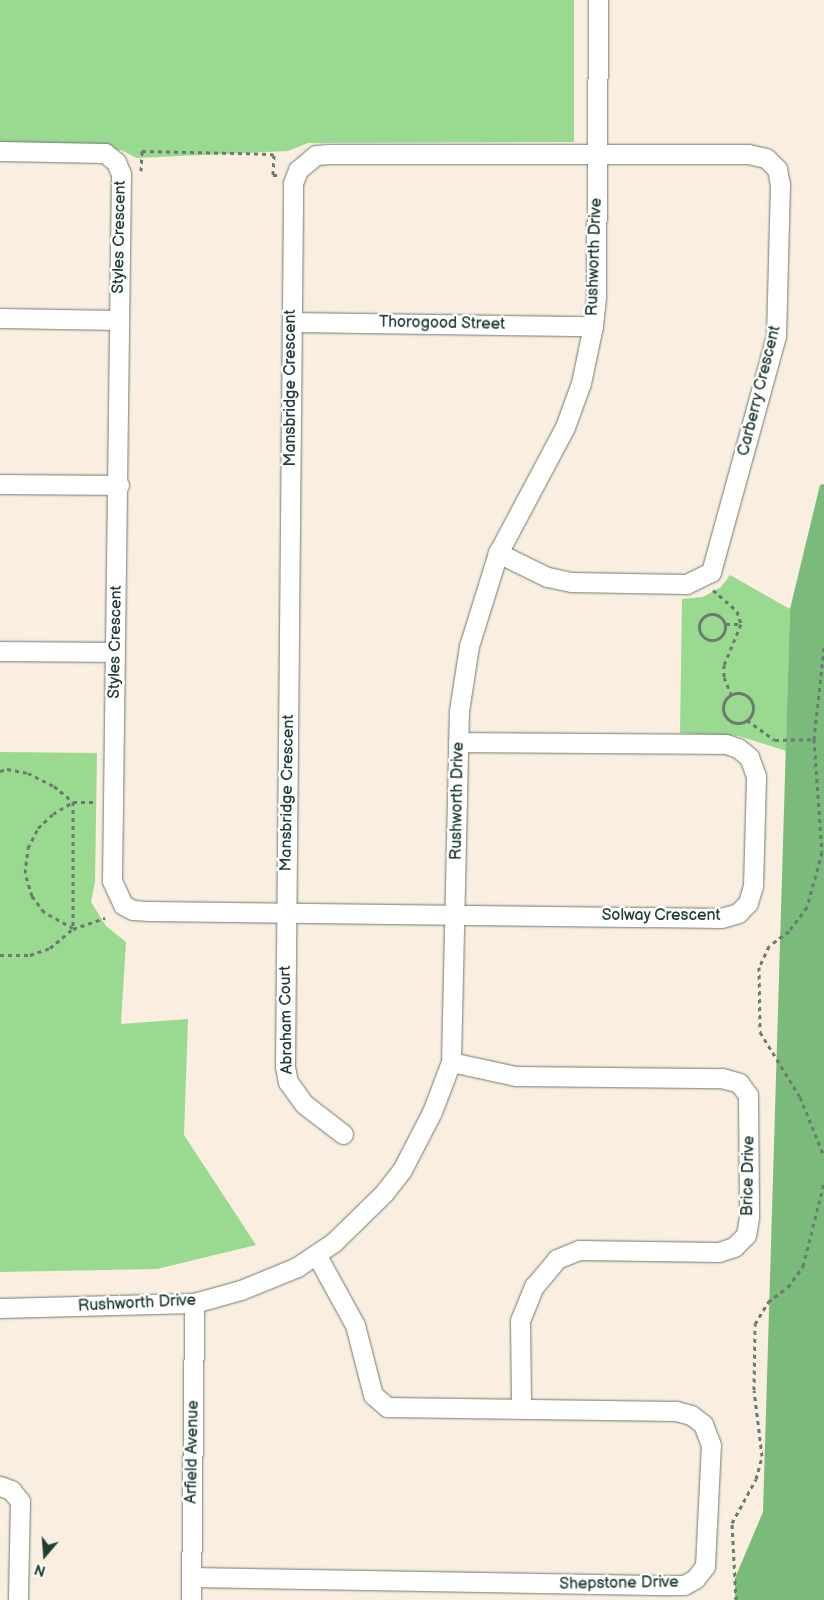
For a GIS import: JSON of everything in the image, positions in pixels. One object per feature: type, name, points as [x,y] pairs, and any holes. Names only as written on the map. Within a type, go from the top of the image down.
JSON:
[{"type":"street","name":"Rushworth Drive","points":[[0,1308],[194,1303],[241,1290],[317,1256],[359,1220],[402,1170],[432,1112],[451,1062],[457,914],[458,742],[461,689],[469,646],[498,553],[565,427],[581,383],[593,326],[598,0]]},
{"type":"street","name":"Styles Crescent","points":[[0,151],[105,153],[116,162],[122,187],[112,881],[116,895],[123,905],[133,910],[457,914]]},
{"type":"street","name":"Mansbridge Crescent","points":[[286,912],[293,183],[306,160],[330,154],[597,156]]},
{"type":"street","name":"Carberry Crescent","points":[[498,553],[547,577],[571,582],[686,584],[700,580],[712,572],[771,359],[778,310],[780,184],[777,170],[766,158],[748,154],[597,156]]},
{"type":"street","points":[[0,318],[119,320]]},
{"type":"street","name":"Thorogood Street","points":[[292,322],[593,326]]},
{"type":"street","points":[[0,484],[118,485]]},
{"type":"street","points":[[0,651],[116,652]]},
{"type":"street","name":"Solway Crescent","points":[[457,914],[721,918],[738,913],[748,903],[753,886],[756,776],[748,757],[738,748],[726,744],[458,742]]},
{"type":"street","name":"Abraham Court","points":[[286,912],[285,1066],[288,1082],[304,1104],[343,1134]]},
{"type":"street","name":"Brice Drive","points":[[451,1062],[516,1076],[722,1078],[739,1083],[748,1094],[749,1217],[746,1235],[734,1247],[719,1252],[579,1250],[557,1259],[534,1286],[520,1320],[521,1408]]},
{"type":"street","name":"Shepstone Drive","points":[[191,1577],[530,1593],[684,1585],[695,1579],[705,1566],[708,1551],[711,1445],[703,1424],[691,1414],[676,1411],[403,1408],[378,1403],[373,1395],[355,1325],[317,1256]]},
{"type":"street","name":"Arfield Avenue","points":[[190,1600],[194,1303]]},
{"type":"street","points":[[0,1486],[11,1490],[20,1501],[18,1600]]},
{"type":"path","points":[[141,172],[142,151],[274,154],[274,175],[280,175]]},
{"type":"path","points":[[713,590],[736,611],[741,624],[724,665],[724,677],[731,694]]},
{"type":"path","points":[[710,613],[720,616],[726,624],[721,638],[712,640],[699,632],[702,616],[710,613]]},
{"type":"path","points":[[726,624],[741,624]]},
{"type":"path","points":[[824,648],[814,739],[822,852],[808,907],[789,931],[769,946],[758,967],[760,1032],[800,1097],[824,1156]]},
{"type":"path","points":[[741,693],[750,698],[753,712],[748,720],[735,723],[724,714],[723,705],[731,694],[741,693]]},
{"type":"path","points":[[748,720],[774,740],[814,739]]},
{"type":"path","points":[[0,770],[8,769],[28,773],[54,786],[73,802],[73,929]]},
{"type":"path","points":[[73,929],[44,912],[32,896],[25,873],[28,848],[38,828],[53,814],[73,802],[94,802]]},
{"type":"path","points":[[0,955],[30,955],[50,948],[73,929],[105,918]]},
{"type":"path","points":[[736,1600],[732,1523],[756,1479],[762,1456],[754,1390],[755,1324],[768,1302],[788,1287],[803,1266],[824,1183]]},
{"type":"green space","points":[[0,0],[574,0],[574,142],[308,143],[288,151],[137,158],[121,150],[0,144]]},
{"type":"green space","points":[[824,484],[824,1600],[735,1600],[735,1578],[763,1512],[790,609],[820,485]]},
{"type":"green space","points":[[730,575],[790,609],[786,751],[739,736],[680,733],[682,599],[703,597],[721,587]]},
{"type":"green space","points":[[0,752],[97,753],[95,882],[91,902],[106,926],[126,942],[121,1024],[188,1019],[184,1135],[256,1245],[157,1269],[0,1272]]}]
